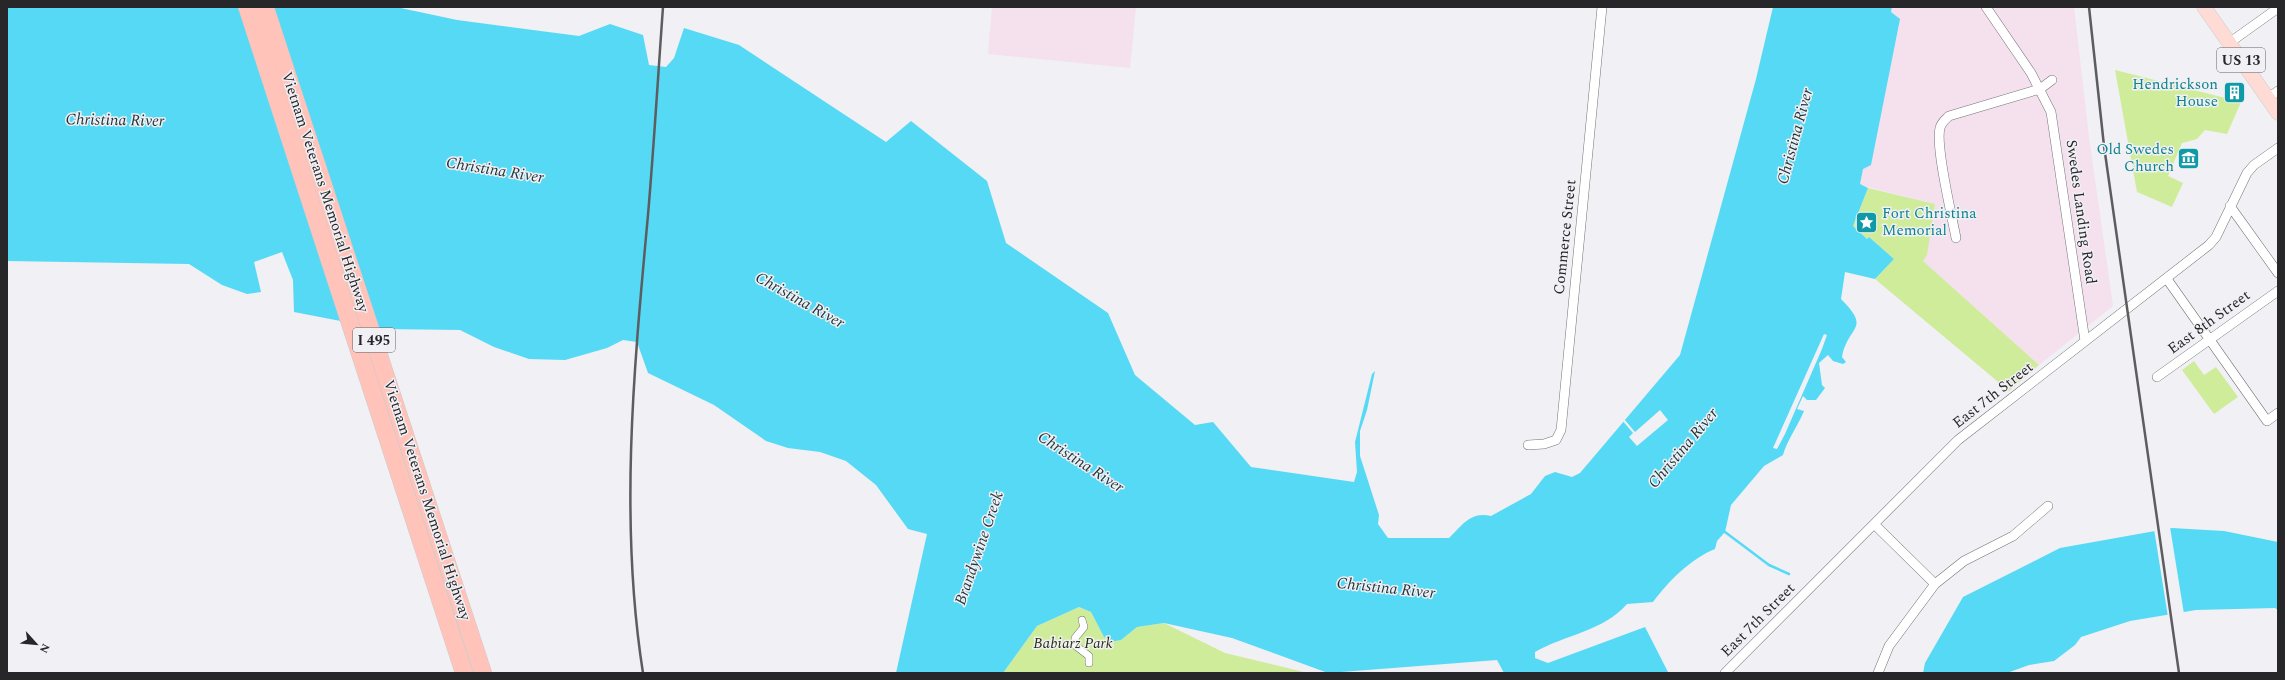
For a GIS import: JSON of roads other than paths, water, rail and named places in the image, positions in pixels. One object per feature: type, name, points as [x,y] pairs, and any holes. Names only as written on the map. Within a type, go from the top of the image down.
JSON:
[{"type":"highway","name":"Vietnam Veterans Memorial Highway","points":[[247,7],[464,673]]},
{"type":"highway","name":"Vietnam Veterans Memorial Highway","points":[[265,7],[483,673]]},
{"type":"main road","name":"US 13","points":[[2204,7],[2229,43],[2273,95],[2278,113]]},
{"type":"street","name":"Commerce Street","points":[[1528,445],[1544,444],[1556,440],[1561,430],[1602,7]]},
{"type":"street","name":"Swedes Landing Road","points":[[1986,7],[2040,89],[2051,112],[2055,129],[2085,341]]},
{"type":"street","points":[[2229,43],[2278,8]]},
{"type":"street","points":[[1956,238],[1940,140],[1941,124],[1949,116],[2040,89],[2052,80]]},
{"type":"street","name":"East 7th Street","points":[[1725,673],[1958,440],[2167,279],[2212,242],[2250,169],[2278,148]]},
{"type":"street","points":[[2230,206],[2278,273]]},
{"type":"street","points":[[2167,279],[2267,421],[2278,413]]},
{"type":"street","name":"East 8th Street","points":[[2157,377],[2278,291]]},
{"type":"street","points":[[1878,673],[1889,646],[1935,584],[1964,561],[2013,536],[2048,506]]},
{"type":"street","points":[[1874,524],[1935,584]]},
{"type":"street","points":[[1082,620],[1084,626],[1075,638],[1076,646],[1089,656],[1089,663]]},
{"type":"water","points":[[7,7],[396,7],[457,20],[579,36],[610,24],[643,35],[649,65],[666,67],[674,58],[684,28],[739,45],[886,142],[911,121],[987,181],[1006,243],[1108,313],[1135,375],[1195,425],[1213,422],[1251,467],[1354,482],[1357,472],[1355,442],[1372,374],[1375,371],[1367,410],[1360,431],[1360,456],[1379,515],[1378,524],[1388,538],[1449,538],[1462,524],[1472,518],[1484,515],[1491,516],[1531,494],[1545,476],[1555,472],[1572,477],[1580,473],[1680,355],[1756,79],[1773,7],[1892,7],[1891,12],[1900,19],[1871,165],[1863,169],[1860,184],[1868,188],[1853,226],[1867,239],[1869,237],[1894,259],[1875,279],[1845,272],[1841,299],[1850,309],[1857,323],[1845,347],[1842,357],[1846,362],[1843,364],[1833,361],[1828,355],[1819,363],[1822,385],[1825,388],[1816,400],[1807,400],[1803,396],[1797,409],[1804,411],[1783,455],[1764,466],[1731,505],[1725,532],[1717,541],[1715,549],[1688,565],[1653,602],[1627,604],[1618,613],[1595,627],[1546,646],[1535,652],[1535,658],[1548,663],[1645,627],[1668,672],[1666,673],[1504,673],[1497,660],[1328,673],[1232,638],[1164,623],[1137,627],[1121,640],[1110,642],[1104,637],[1091,612],[1079,607],[1037,626],[1003,673],[896,673],[927,534],[908,529],[876,485],[846,461],[820,452],[788,448],[766,441],[714,405],[648,373],[637,342],[623,340],[607,348],[565,360],[529,359],[494,347],[460,330],[382,329],[294,312],[293,280],[282,252],[254,262],[261,292],[247,294],[222,285],[189,264],[7,261]]},
{"type":"water","points":[[2172,528],[2224,531],[2278,542],[2278,610],[2275,608],[2196,610],[2130,621],[2081,637],[2075,645],[2054,661],[2029,665],[2007,673],[1923,673],[1925,663],[1963,597],[2060,548]]},
{"type":"waterway","points":[[1725,532],[1769,565],[1789,574]]},
{"type":"railway","points":[[643,673],[636,616],[632,559],[630,501],[631,444],[638,329],[663,7]]},
{"type":"railway","points":[[2089,7],[2104,146],[2179,673]]},
{"type":"place","name":"Hendrickson House","points":[[2234,93]]},
{"type":"place","name":"Old Swedes Church","points":[[2189,158]]},
{"type":"place","name":"Fort Christina Memorial","points":[[1866,222]]},
{"type":"water label","name":"Christina River","points":[[115,120]]},
{"type":"water label","name":"Christina River","points":[[1795,136]]},
{"type":"water label","name":"Christina River","points":[[495,170]]},
{"type":"water label","name":"Christina River","points":[[800,300]]},
{"type":"water label","name":"Christina River","points":[[1683,448]]},
{"type":"water label","name":"Christina River","points":[[1081,462]]},
{"type":"water label","name":"Brandywine Creek","points":[[979,548]]},
{"type":"water label","name":"Christina River","points":[[1386,588]]},
{"type":"park label","name":"Babiarz Park","points":[[1073,643]]}]
